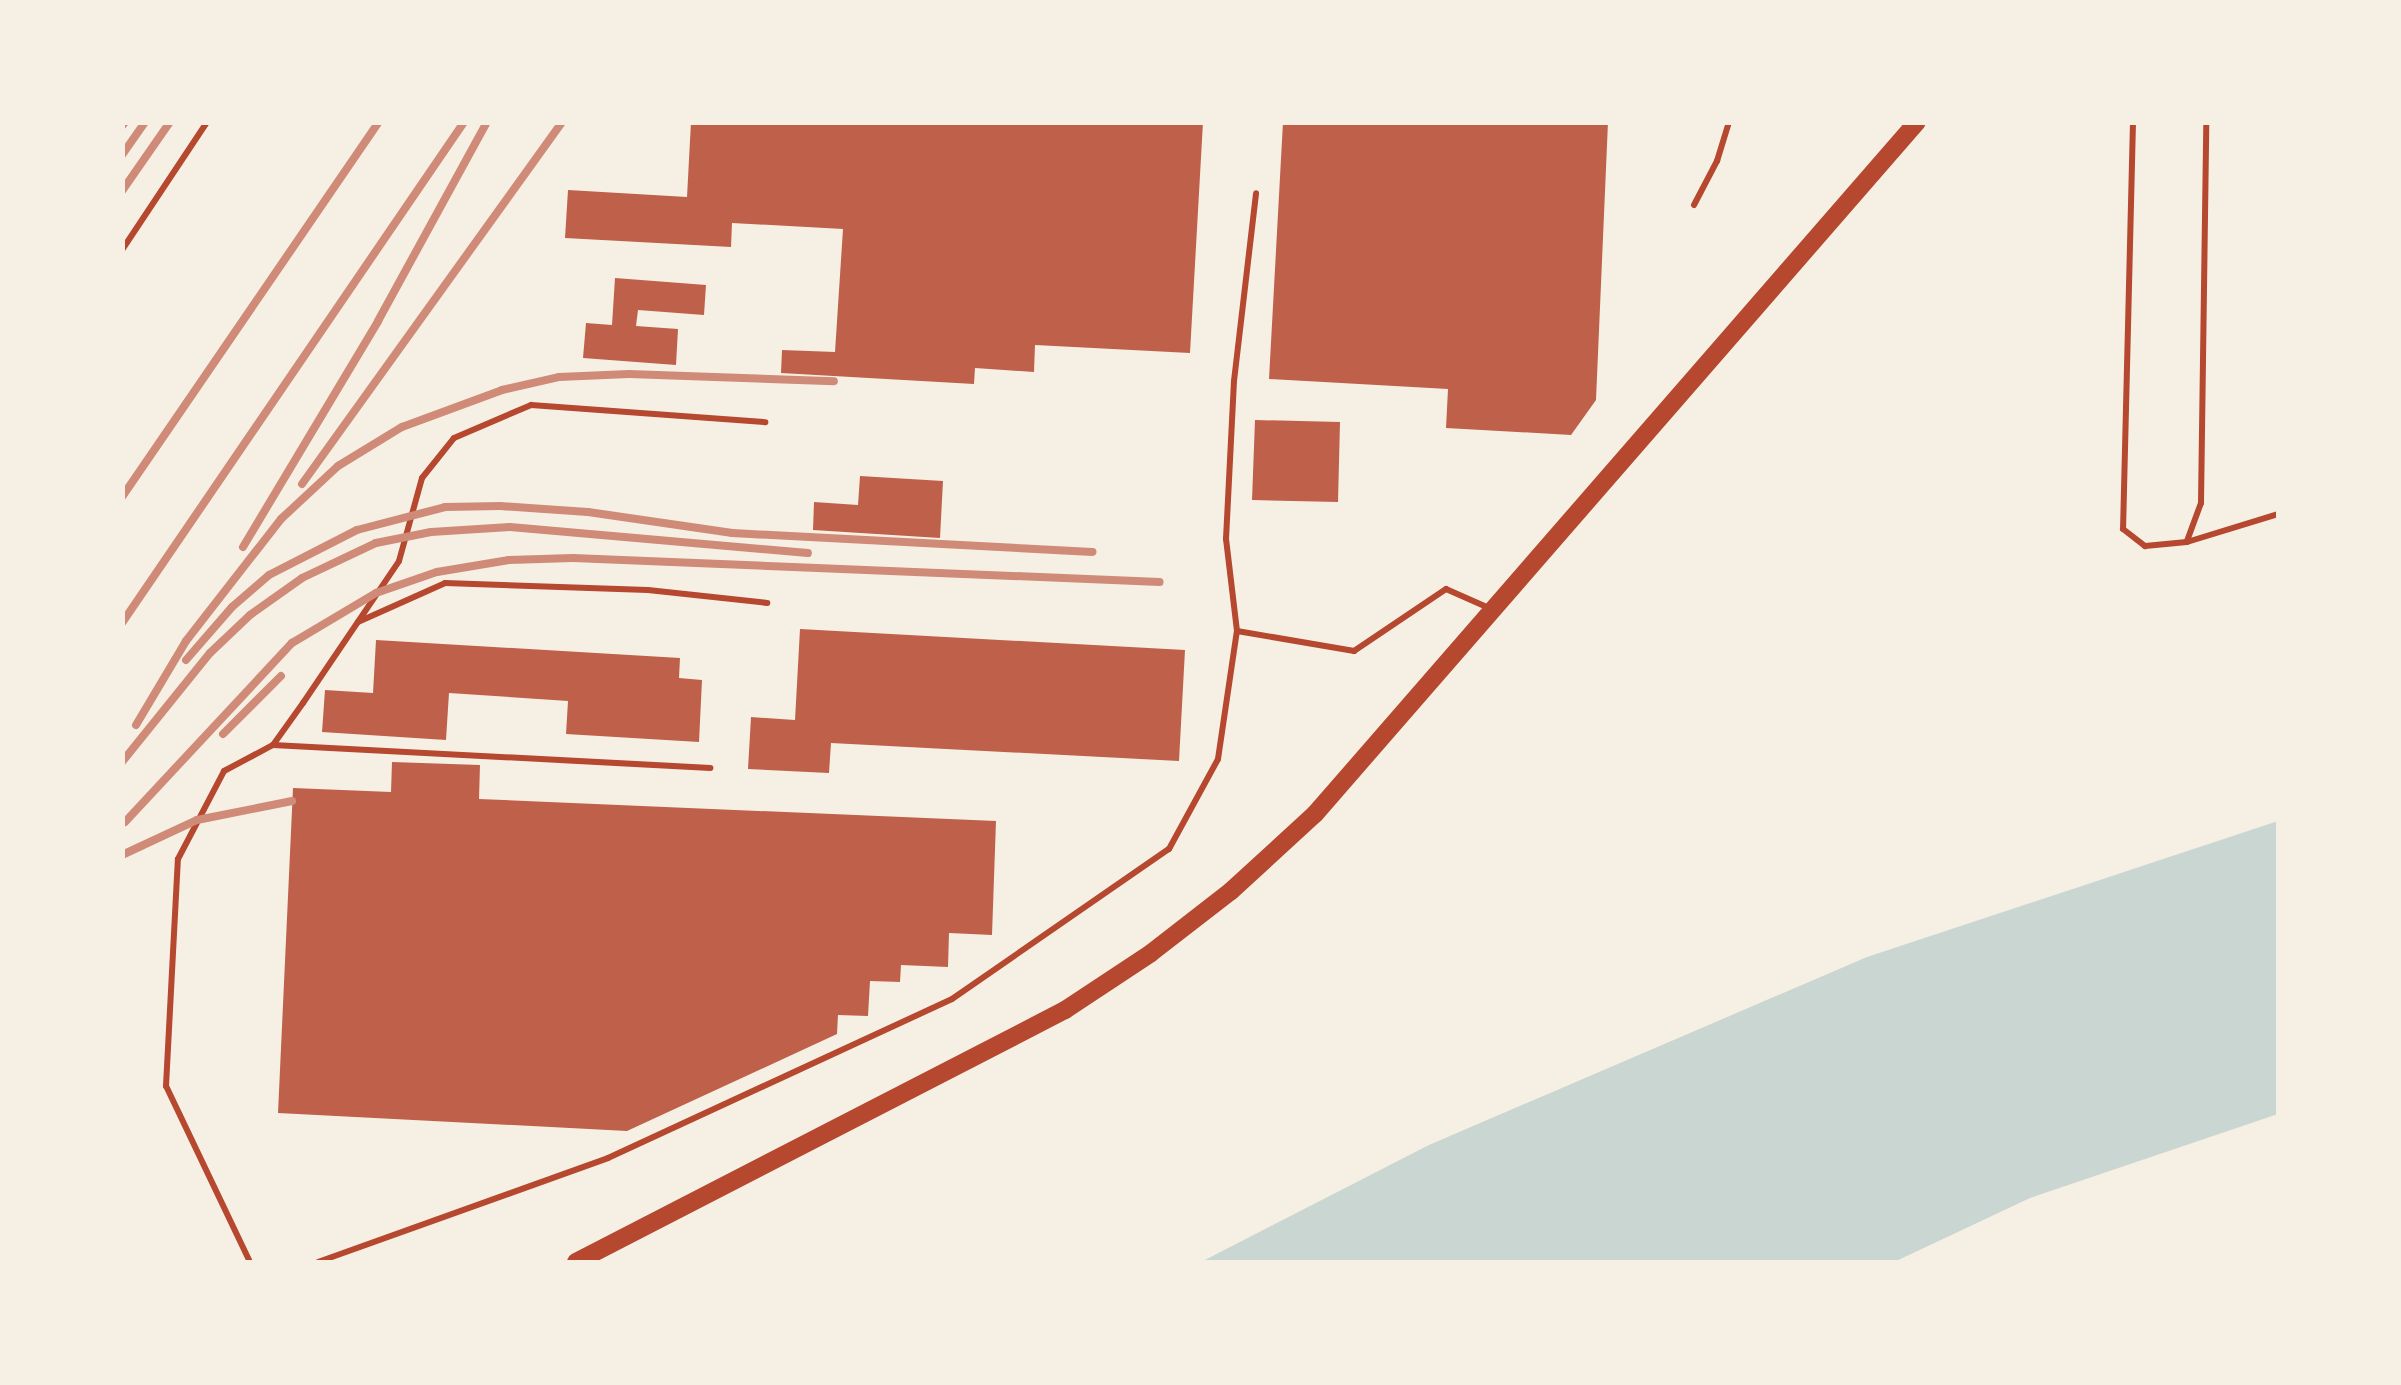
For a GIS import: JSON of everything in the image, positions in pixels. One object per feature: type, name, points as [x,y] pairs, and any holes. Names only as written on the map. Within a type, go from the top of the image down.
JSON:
[{"type":"street","points":[[576,1262],[1035,1026],[1150,954],[1231,891],[1307,822],[1917,122]]},
{"type":"lane","points":[[122,250],[207,122]]},
{"type":"lane","points":[[1694,205],[1718,161],[1729,122]]},
{"type":"lane","points":[[2133,122],[2123,528],[2144,546],[2187,542],[2278,514]]},
{"type":"lane","points":[[2187,542],[2202,503],[2206,122]]},
{"type":"lane","points":[[318,1262],[608,1158],[952,998],[1169,849],[1218,759],[1237,632],[1226,539],[1234,381],[1256,194]]},
{"type":"lane","points":[[250,1262],[166,1086],[178,859],[224,771],[273,745],[399,560],[422,478],[454,438],[531,405],[765,422]]},
{"type":"lane","points":[[354,624],[445,583],[648,590],[768,603]]},
{"type":"lane","points":[[1237,632],[1354,651],[1446,589],[1494,610]]},
{"type":"lane","points":[[273,745],[710,768]]},
{"type":"shaded area","points":[[2278,821],[2278,1114],[2030,1198],[1894,1262],[1201,1262],[1429,1145],[1867,957]]},
{"type":"building","points":[[691,122],[1203,122],[1190,353],[1035,345],[1034,372],[975,368],[974,384],[781,373],[782,350],[835,352],[843,229],[732,223],[731,247],[565,238],[568,190],[687,197]]},
{"type":"building","points":[[1283,122],[1608,122],[1596,400],[1571,435],[1446,428],[1448,389],[1269,379]]},
{"type":"building","points":[[615,278],[706,285],[704,315],[638,310],[636,326],[678,329],[676,365],[583,358],[586,323],[612,325]]},
{"type":"building","points":[[1255,420],[1340,422],[1338,502],[1252,500]]},
{"type":"building","points":[[860,476],[943,481],[940,538],[813,530],[814,502],[858,505]]},
{"type":"building","points":[[800,629],[1185,650],[1179,761],[831,743],[829,773],[748,769],[751,717],[795,720]]},
{"type":"building","points":[[376,640],[680,658],[679,678],[702,680],[699,742],[566,734],[568,701],[449,693],[446,740],[322,732],[325,690],[373,693]]},
{"type":"building","points":[[392,762],[480,765],[479,799],[996,821],[992,935],[949,933],[948,967],[901,965],[900,982],[870,981],[868,1016],[838,1015],[837,1034],[627,1131],[278,1113],[293,788],[391,792]]},
{"type":"railway","points":[[122,126],[125,122]]},
{"type":"railway","points":[[122,155],[145,122]]},
{"type":"railway","points":[[122,191],[170,122]]},
{"type":"railway","points":[[122,497],[379,122]]},
{"type":"railway","points":[[122,623],[464,122]]},
{"type":"railway","points":[[243,547],[378,321],[487,122]]},
{"type":"railway","points":[[302,484],[562,122]]},
{"type":"railway","points":[[136,725],[186,641],[281,519],[338,466],[402,427],[502,390],[559,377],[629,374],[834,381]]},
{"type":"railway","points":[[186,660],[232,607],[269,575],[357,530],[445,507],[588,512],[732,533],[1093,552]]},
{"type":"railway","points":[[122,762],[210,653],[250,615],[302,578],[376,543],[431,532],[510,527],[808,553]]},
{"type":"railway","points":[[125,822],[292,643],[376,593],[437,572],[509,560],[573,558],[1160,582]]},
{"type":"railway","points":[[223,734],[281,676]]},
{"type":"railway","points":[[122,855],[197,820],[292,801]]}]
